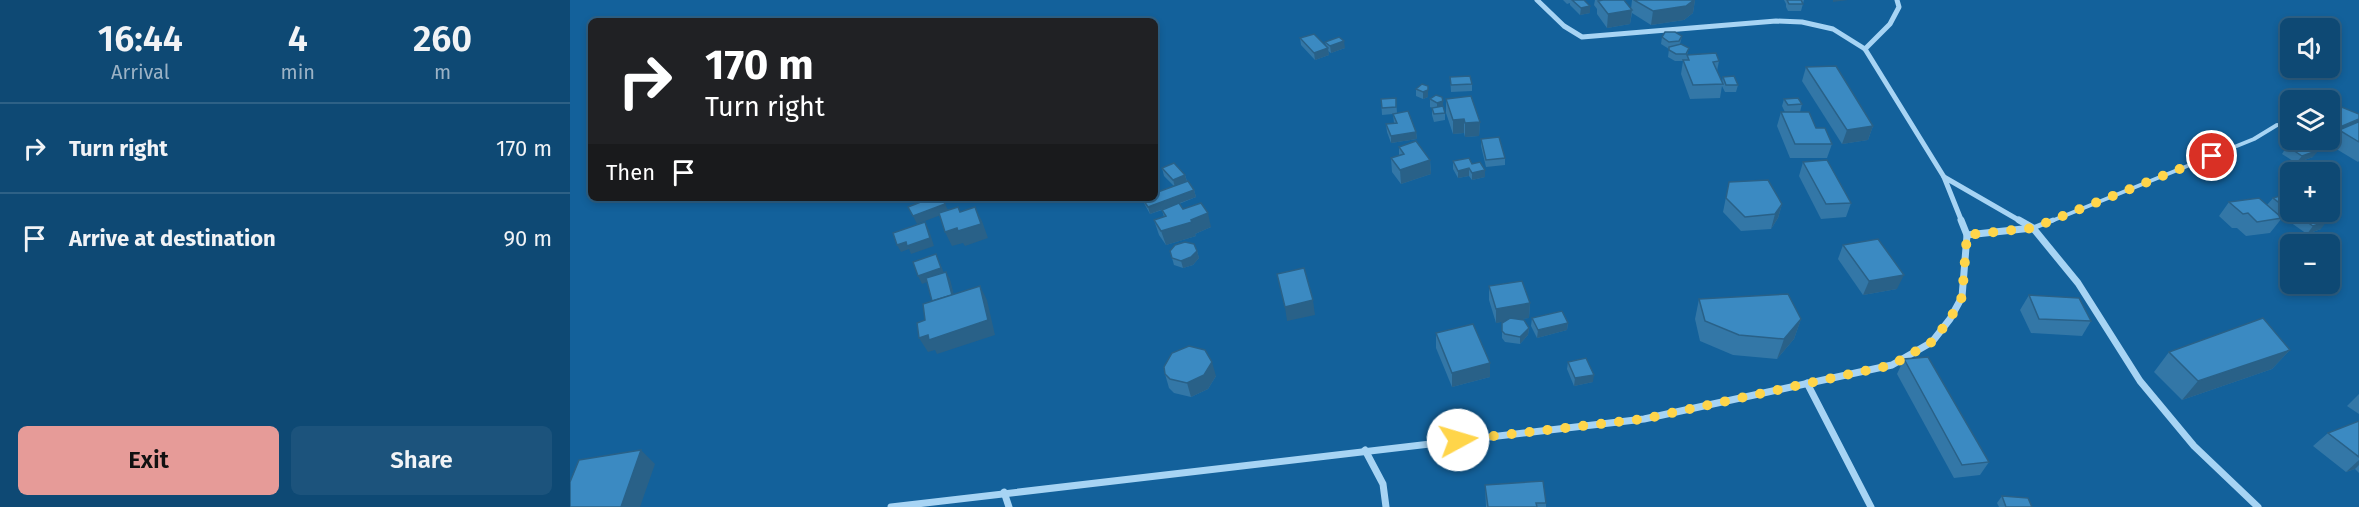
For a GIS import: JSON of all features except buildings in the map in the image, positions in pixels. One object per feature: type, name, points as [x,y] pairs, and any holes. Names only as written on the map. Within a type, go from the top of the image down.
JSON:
[{"type":"street","points":[[891,507],[1644,419],[1892,365],[1932,342],[1950,319],[1962,297],[1967,235],[1944,177],[1865,49],[1833,29],[1802,22],[1776,21],[1582,37],[1572,34],[1537,0]]},
{"type":"street","points":[[1865,49],[1890,24],[1899,7],[1897,0]]},
{"type":"street","points":[[1944,177],[2033,228],[2078,283],[2140,381],[2194,446],[2258,507]]},
{"type":"street","points":[[1967,235],[2033,228]]},
{"type":"street","points":[[1807,383],[1871,507]]},
{"type":"street","points":[[1365,450],[1379,472],[1386,507]]},
{"type":"street","points":[[1004,492],[1009,507]]},
{"type":"lane","points":[[2033,228],[2254,139],[2277,125]]},
{"type":"route","points":[[1458,440],[1644,419],[1892,365],[1932,342],[1950,319],[1962,297],[1967,235],[2033,228],[2212,156]]}]
